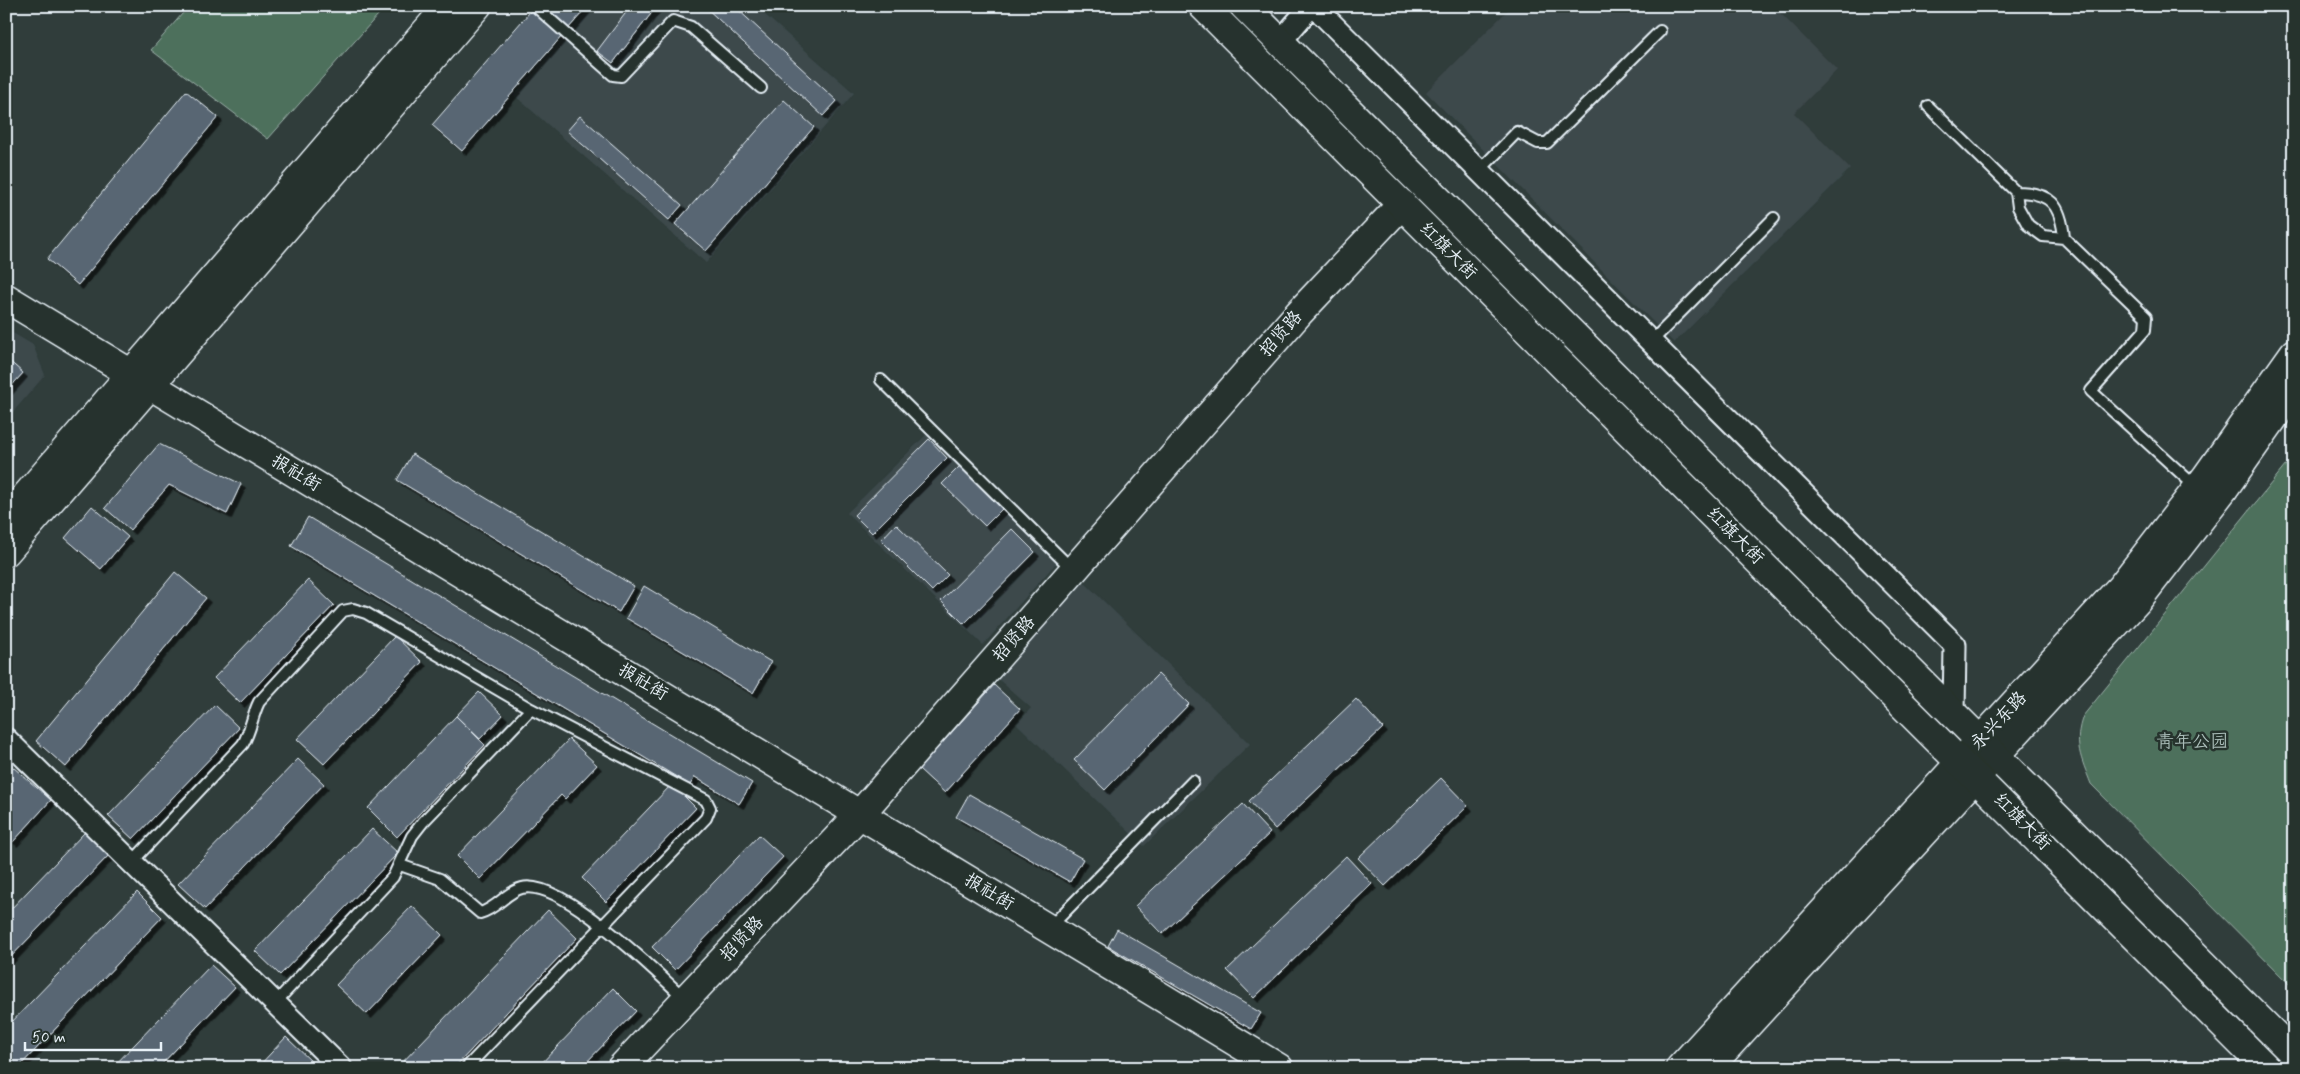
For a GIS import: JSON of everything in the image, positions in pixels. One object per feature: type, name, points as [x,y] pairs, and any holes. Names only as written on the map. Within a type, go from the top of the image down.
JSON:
[{"type":"main road","points":[[6,552],[140,379],[448,6]]},
{"type":"main road","points":[[6,519],[140,379],[477,6]]},
{"type":"main road","name":"红旗大街","points":[[1203,6],[1969,769],[2266,1068]]},
{"type":"main road","name":"红旗大街","points":[[1244,6],[2294,1054]]},
{"type":"main road","name":"招贤路","points":[[621,1068],[860,814],[1299,313],[1402,204]]},
{"type":"main road","name":"报社街","points":[[6,298],[1279,1068]]},
{"type":"main road","name":"永兴东路","points":[[1989,748],[2121,587],[2197,489],[2294,353]]},
{"type":"main road","name":"永兴东路","points":[[1680,1068],[1989,748],[2106,635],[2166,564],[2223,490],[2294,390]]},
{"type":"main road","name":"永兴东路","points":[[1708,1068],[1969,769]]},
{"type":"street","points":[[1280,42],[1312,6],[1651,342],[1955,645],[1954,713]]},
{"type":"street","points":[[6,739],[341,1068]]},
{"type":"lane","points":[[535,6],[612,75],[622,76],[673,21],[691,27],[761,88]]},
{"type":"lane","points":[[1479,171],[1517,132],[1538,143],[1547,143],[1660,31]]},
{"type":"lane","points":[[1928,106],[2016,192],[2018,207],[2028,225],[2042,236],[2064,238],[2146,317],[2145,330],[2091,391],[2197,489]]},
{"type":"lane","points":[[2016,192],[2042,194],[2048,199],[2063,223],[2064,238]]},
{"type":"lane","points":[[1651,342],[1774,218]]},
{"type":"lane","points":[[881,380],[1074,571]]},
{"type":"lane","points":[[132,862],[243,744],[250,731],[253,712],[258,702],[343,611],[353,609],[366,613],[531,709],[706,800],[710,808],[706,818],[466,1068]]},
{"type":"lane","points":[[275,1003],[393,877],[412,836],[423,822],[531,709]]},
{"type":"lane","points":[[1049,928],[1193,781]]},
{"type":"lane","points":[[400,864],[440,879],[480,913],[491,910],[512,892],[522,888],[538,888],[558,896],[627,945],[686,999]]},
{"type":"shaded area","points":[[591,6],[755,6],[854,93],[706,263],[514,95]]},
{"type":"shaded area","points":[[1512,6],[1663,6],[1668,11],[1673,6],[1773,6],[1837,70],[1794,113],[1850,169],[1674,343],[1426,92]]},
{"type":"shaded area","points":[[6,329],[33,345],[45,375],[6,420]]},
{"type":"shaded area","points":[[928,433],[1058,561],[983,645],[847,513]]},
{"type":"shaded area","points":[[1084,582],[1250,744],[1144,846],[1017,724],[1031,708],[998,679]]},
{"type":"green space","points":[[189,6],[386,6],[268,139],[151,50]]},
{"type":"green space","name":"青年公园","points":[[2294,455],[2294,989],[2091,784],[2081,758],[2078,743],[2083,716]]},
{"type":"building","points":[[535,6],[588,6],[462,151],[432,125]]},
{"type":"building","points":[[631,6],[657,6],[613,63],[597,51]]},
{"type":"building","points":[[704,6],[734,6],[837,101],[823,116]]},
{"type":"building","points":[[186,91],[218,117],[78,285],[47,259]]},
{"type":"building","points":[[784,100],[814,127],[706,251],[675,224]]},
{"type":"building","points":[[580,116],[682,205],[669,220],[567,131]]},
{"type":"building","points":[[6,358],[23,373],[6,392]]},
{"type":"building","points":[[929,439],[947,458],[872,533],[854,515]]},
{"type":"building","points":[[159,444],[241,484],[227,514],[169,485],[130,530],[105,508]]},
{"type":"building","points":[[412,454],[634,586],[619,612],[397,480]]},
{"type":"building","points":[[960,466],[1002,509],[985,526],[942,484]]},
{"type":"building","points":[[92,506],[128,537],[101,569],[65,538]]},
{"type":"building","points":[[308,517],[752,783],[739,804],[695,777],[690,785],[291,546]]},
{"type":"building","points":[[896,524],[948,575],[932,591],[881,540]]},
{"type":"building","points":[[1012,529],[1035,552],[964,624],[941,601]]},
{"type":"building","points":[[175,572],[206,598],[66,767],[36,741]]},
{"type":"building","points":[[308,580],[334,605],[240,703],[214,678]]},
{"type":"building","points":[[644,586],[771,662],[753,693],[626,618]]},
{"type":"building","points":[[395,636],[422,662],[324,764],[297,739]]},
{"type":"building","points":[[1158,674],[1189,704],[1105,790],[1074,760]]},
{"type":"building","points":[[994,685],[1020,709],[945,793],[919,769]]},
{"type":"building","points":[[479,692],[503,715],[480,739],[456,716]]},
{"type":"building","points":[[1356,699],[1383,728],[1275,829],[1249,801]]},
{"type":"building","points":[[215,705],[239,728],[133,839],[108,816]]},
{"type":"building","points":[[456,716],[485,745],[397,837],[368,808]]},
{"type":"building","points":[[569,739],[597,765],[565,799],[561,795],[480,879],[457,856]]},
{"type":"building","points":[[298,759],[324,784],[205,909],[178,884]]},
{"type":"building","points":[[6,761],[51,800],[13,842],[6,836]]},
{"type":"building","points":[[1441,778],[1468,806],[1385,886],[1358,858]]},
{"type":"building","points":[[672,784],[696,808],[606,902],[582,878]]},
{"type":"building","points":[[969,794],[1083,859],[1070,882],[956,817]]},
{"type":"building","points":[[1243,804],[1270,833],[1162,934],[1135,906]]},
{"type":"building","points":[[372,829],[398,853],[280,975],[255,951]]},
{"type":"building","points":[[85,832],[109,855],[6,962],[6,914]]},
{"type":"building","points":[[759,835],[783,857],[675,970],[652,947]]},
{"type":"building","points":[[1346,856],[1372,884],[1254,998],[1227,970]]},
{"type":"building","points":[[137,892],[162,917],[18,1068],[6,1068],[6,1028]]},
{"type":"building","points":[[412,906],[442,935],[367,1014],[336,985]]},
{"type":"building","points":[[548,910],[577,938],[454,1068],[397,1068]]},
{"type":"building","points":[[1117,929],[1261,1013],[1251,1029],[1108,946]]},
{"type":"building","points":[[211,965],[235,987],[158,1068],[112,1068]]},
{"type":"building","points":[[613,988],[636,1011],[581,1068],[537,1068]]},
{"type":"building","points":[[286,1037],[313,1063],[308,1068],[257,1068]]}]
